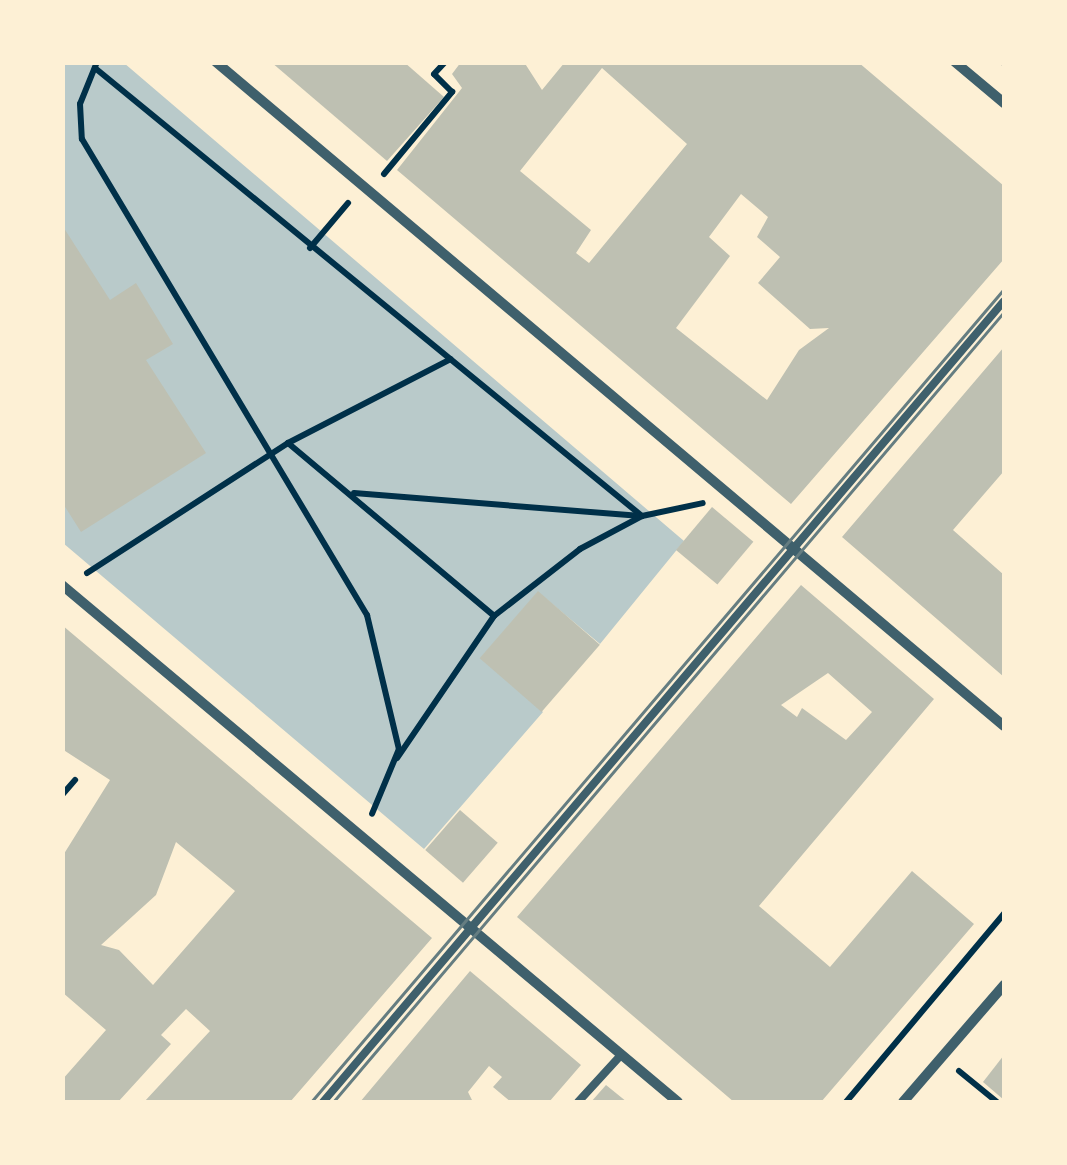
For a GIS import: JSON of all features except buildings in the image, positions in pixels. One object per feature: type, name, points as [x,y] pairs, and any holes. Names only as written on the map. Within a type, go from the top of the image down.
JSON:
[{"type":"street","points":[[216,62],[1004,726]]},
{"type":"street","points":[[956,62],[1004,103]]},
{"type":"street","points":[[63,586],[678,1102]]},
{"type":"street","points":[[903,1102],[1004,985]]},
{"type":"lane","points":[[323,1102],[1004,301]]},
{"type":"lane","points":[[578,1102],[621,1055]]},
{"type":"path","points":[[310,248],[452,92],[434,74],[445,62]]},
{"type":"path","points":[[396,760],[368,615],[82,139],[80,104],[96,65],[310,248],[642,516]]},
{"type":"path","points":[[63,586],[272,457],[288,443],[451,359]]},
{"type":"path","points":[[288,443],[494,616]]},
{"type":"path","points":[[352,493],[642,516]]},
{"type":"path","points":[[358,832],[396,760],[494,616],[566,559],[642,516],[728,494]]},
{"type":"path","points":[[62,795],[75,780]]},
{"type":"path","points":[[846,1102],[1004,914]]},
{"type":"path","points":[[943,1056],[996,1102]]},
{"type":"shaded area","points":[[64,62],[124,63],[684,541],[600,644],[538,592],[481,658],[543,712],[424,849],[63,543]]},
{"type":"tram line","points":[[311,1102],[1004,289]]},
{"type":"tram line","points":[[333,1102],[1004,312]]}]
